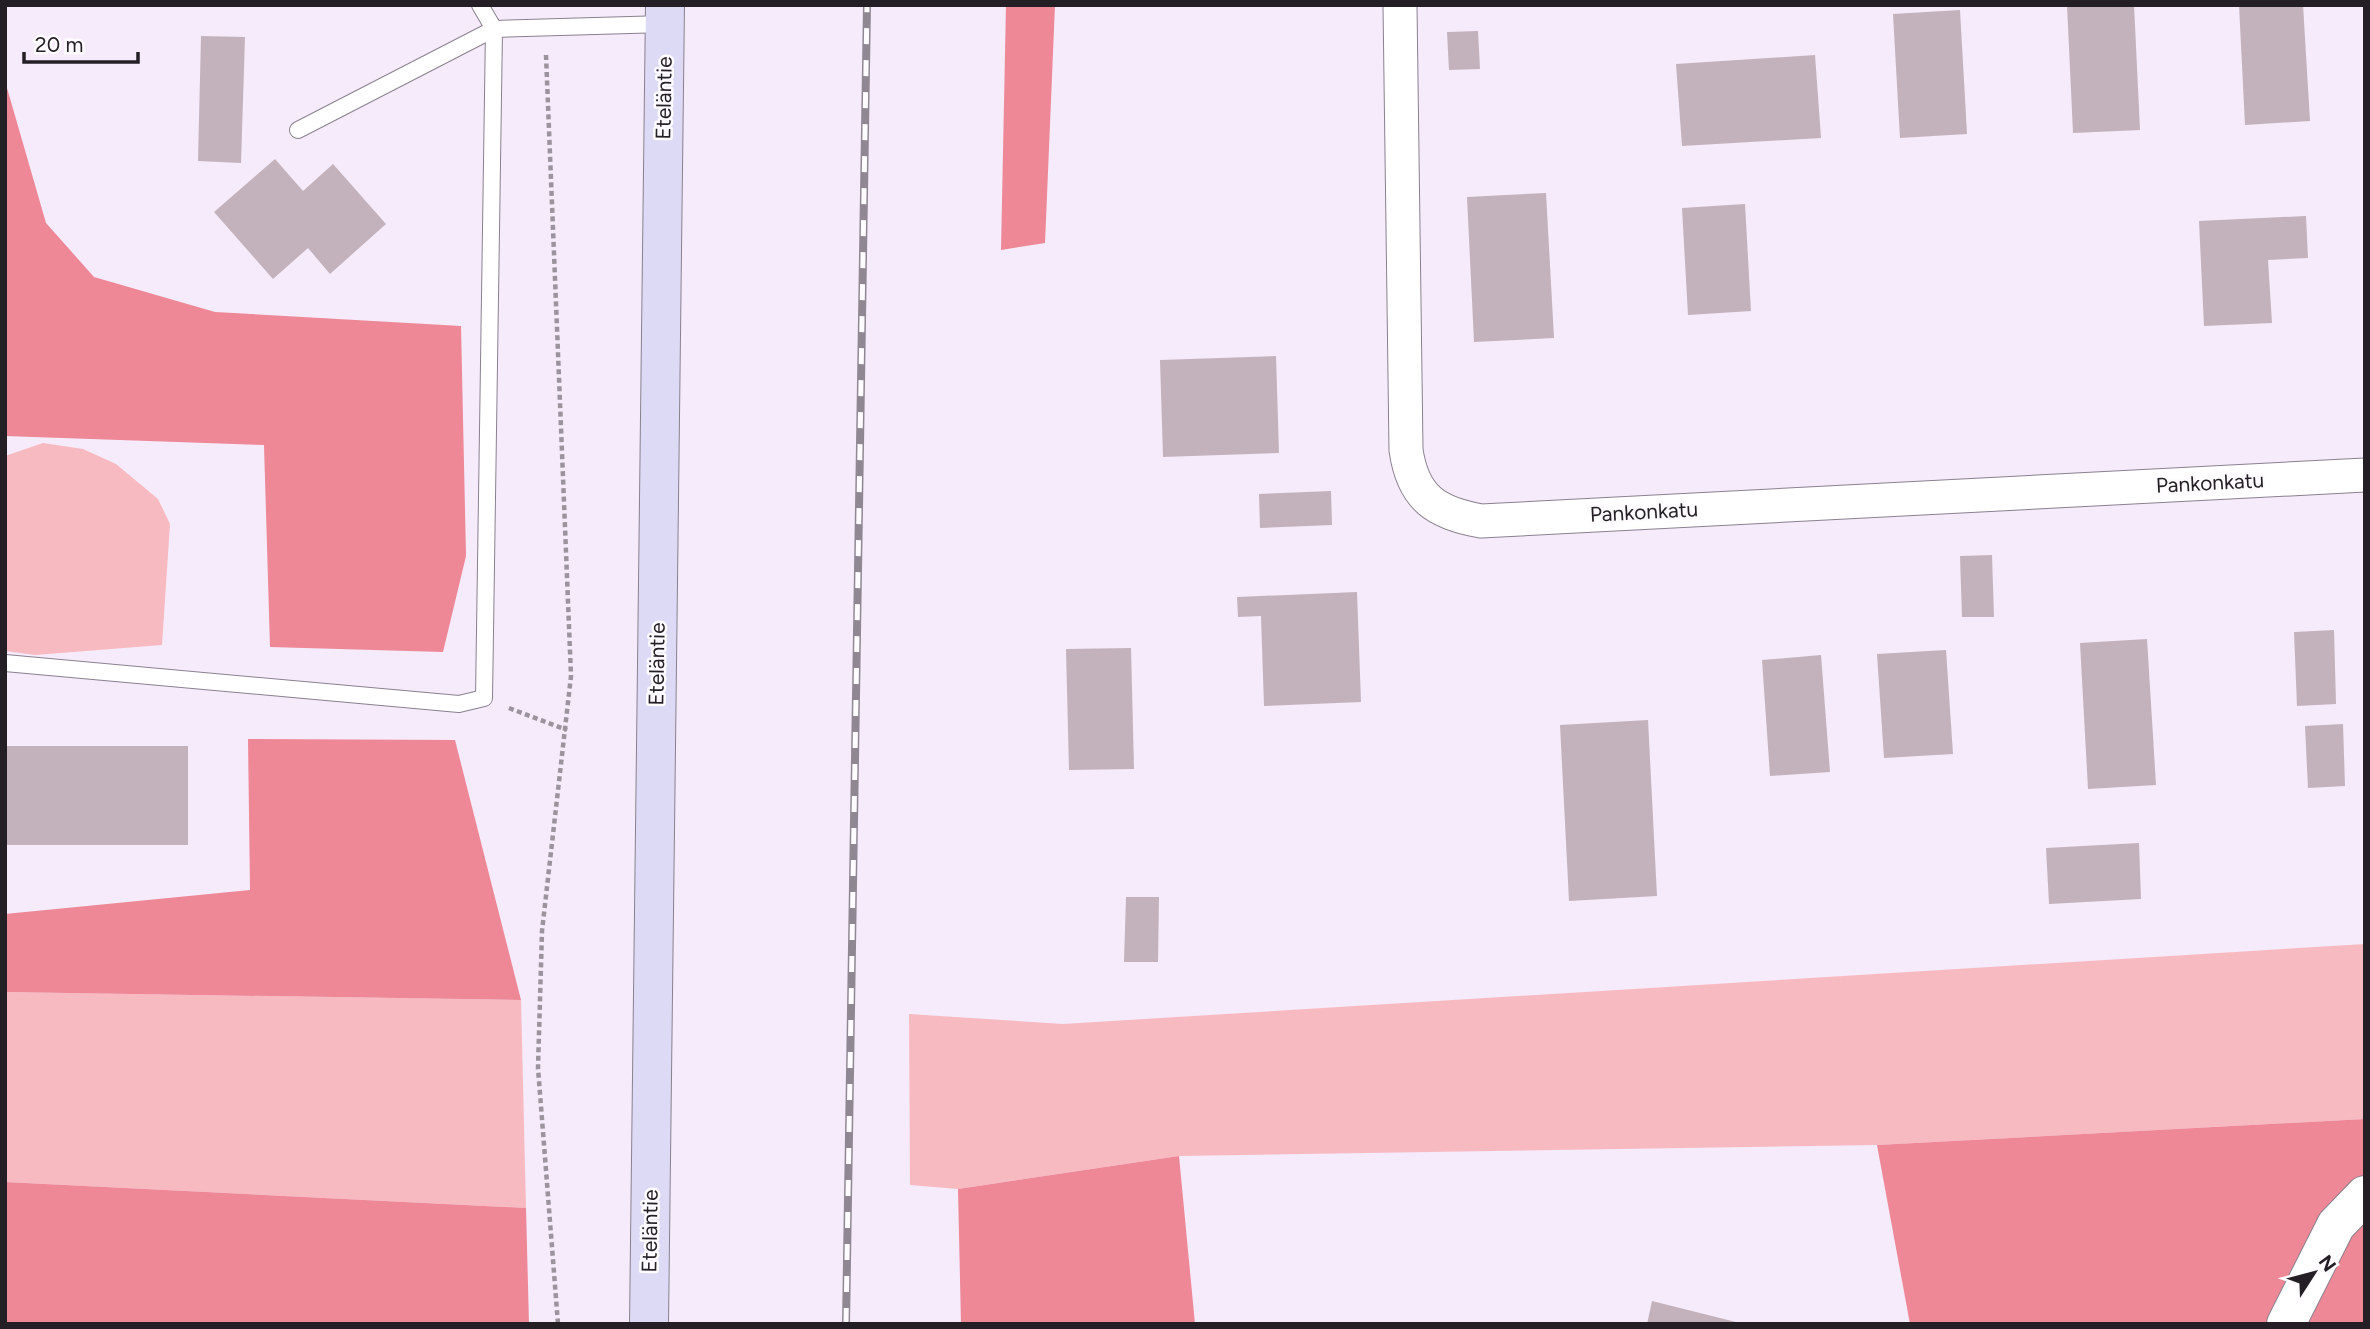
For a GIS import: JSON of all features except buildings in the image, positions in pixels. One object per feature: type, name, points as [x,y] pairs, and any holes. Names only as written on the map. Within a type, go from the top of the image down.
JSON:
[{"type":"main road","name":"Eteläntie","points":[[649,1324],[665,15]]},
{"type":"street","name":"Pankonkatu","points":[[1400,5],[1406,450],[1409,470],[1415,484],[1436,508],[1456,517],[1481,521],[2365,475]]},
{"type":"street","points":[[2286,1324],[2336,1225],[2365,1195]]},
{"type":"lane","points":[[5,663],[459,704],[484,698],[494,29],[480,5]]},
{"type":"lane","points":[[298,131],[494,29],[545,30],[665,15]]},
{"type":"path","points":[[545,30],[571,676],[567,730],[542,931],[538,1068],[558,1324]]},
{"type":"path","points":[[484,698],[567,730]]},
{"type":"shaded area","points":[[1006,5],[1055,5],[1045,243],[1001,250]]},
{"type":"shaded area","points":[[5,81],[46,223],[94,277],[215,312],[461,326],[466,556],[443,652],[270,647],[264,445],[5,436]]},
{"type":"shaded area","points":[[43,443],[83,449],[116,464],[158,499],[170,524],[162,645],[35,655],[5,651],[5,456]]},
{"type":"shaded area","points":[[248,739],[455,740],[521,1000],[5,992],[5,914],[250,890]]},
{"type":"shaded area","points":[[2365,944],[2365,1119],[1877,1145],[1179,1156],[958,1189],[910,1185],[909,1014],[1063,1024]]},
{"type":"shaded area","points":[[5,992],[521,1000],[526,1208],[5,1182]]},
{"type":"shaded area","points":[[2365,1119],[2365,1324],[1910,1324],[1877,1145]]},
{"type":"shaded area","points":[[1179,1156],[1195,1324],[961,1324],[958,1189]]},
{"type":"shaded area","points":[[5,1182],[526,1208],[529,1324],[5,1324]]},
{"type":"railway","points":[[846,1324],[867,5]]}]
